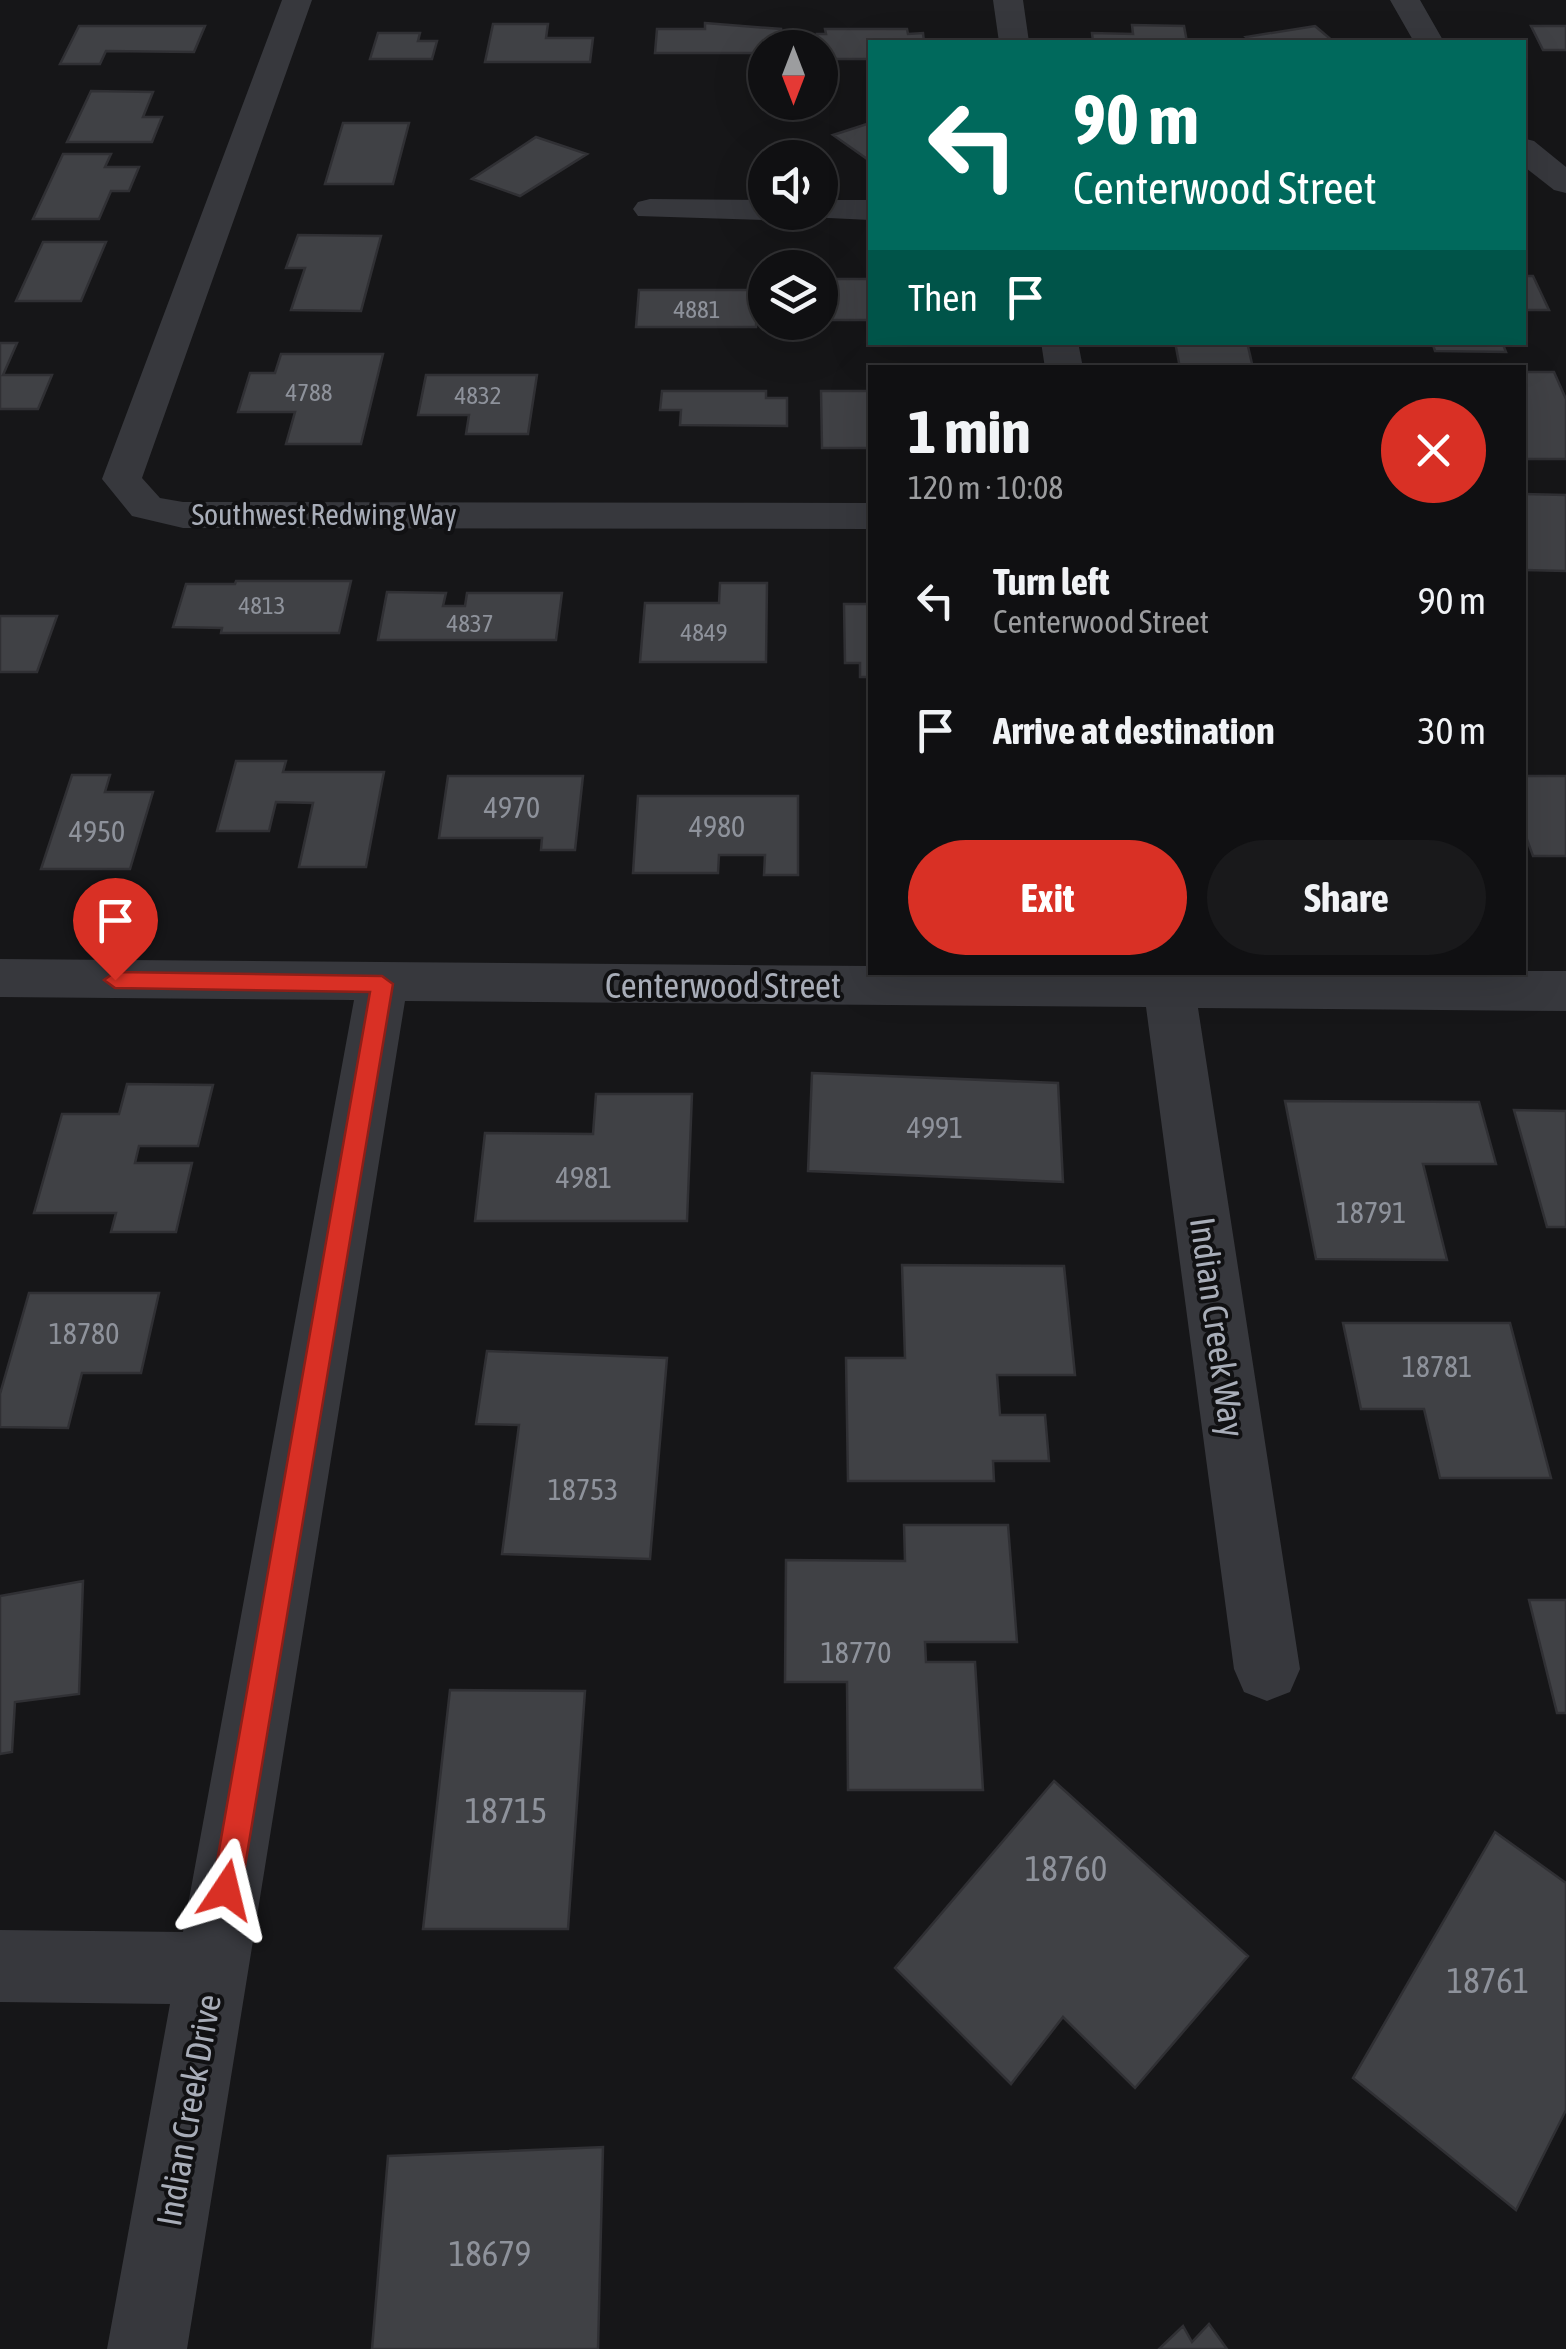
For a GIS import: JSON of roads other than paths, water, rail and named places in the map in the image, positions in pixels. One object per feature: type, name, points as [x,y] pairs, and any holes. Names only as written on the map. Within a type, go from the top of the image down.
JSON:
[{"type":"street","name":"Southwest Redwing Way","points":[[298,0],[122,479],[146,507],[184,515],[868,516]]},
{"type":"street","points":[[1008,0],[1014,40]]},
{"type":"street","points":[[1405,0],[1427,40]]},
{"type":"street","points":[[1526,151],[1566,183]]},
{"type":"street","points":[[650,209],[748,210]]},
{"type":"street","points":[[838,210],[868,210]]},
{"type":"street","name":"Centerwood Street","points":[[0,978],[382,984],[1168,979],[1566,991]]},
{"type":"street","name":"Indian Creek Way","points":[[1168,979],[1268,1668]]},
{"type":"street","name":"Indian Creek Drive","points":[[147,2349],[382,984]]},
{"type":"street","points":[[0,1966],[213,1968]]}]
